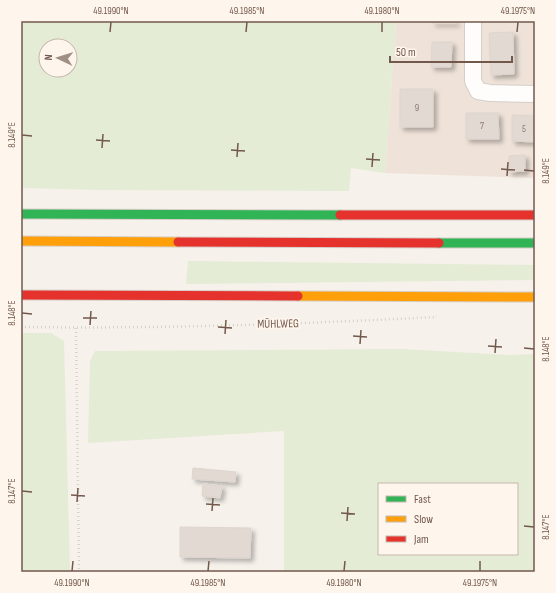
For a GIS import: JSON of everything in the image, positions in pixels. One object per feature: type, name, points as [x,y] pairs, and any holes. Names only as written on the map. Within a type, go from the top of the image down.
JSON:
[{"type":"main road","points":[[21,214],[535,215]]},
{"type":"main road","points":[[21,241],[535,243]]},
{"type":"main road","points":[[21,295],[535,297]]},
{"type":"street","points":[[473,21],[473,81],[478,91],[490,94],[535,94]]},
{"type":"path","name":"MÜHLWEG","points":[[21,327],[76,328],[294,324],[438,317]]},
{"type":"path","points":[[76,328],[79,572]]},
{"type":"shaded area","points":[[396,21],[535,21],[535,178],[385,173]]},
{"type":"green space","points":[[21,21],[396,21],[385,173],[351,168],[349,191],[99,190],[21,188]]},
{"type":"green space","points":[[188,261],[535,265],[535,280],[186,284]]},
{"type":"green space","points":[[21,333],[51,333],[64,341],[70,572],[21,572]]},
{"type":"green space","points":[[401,349],[511,355],[535,354],[535,572],[284,572],[284,431],[88,443],[90,361],[95,351]]},
{"type":"building","points":[[432,21],[456,21],[456,23],[432,23]]},
{"type":"building","points":[[513,32],[514,74],[491,75],[489,33]]},
{"type":"building","points":[[432,42],[452,42],[451,67],[431,67]]},
{"type":"building","points":[[400,89],[433,89],[433,127],[400,127]]},
{"type":"building","points":[[466,113],[498,113],[499,139],[466,139]]},
{"type":"building","points":[[512,115],[535,116],[535,142],[512,141]]},
{"type":"building","points":[[525,155],[525,171],[509,172],[509,156]]},
{"type":"building","points":[[193,468],[236,472],[235,482],[192,479]]},
{"type":"building","points":[[203,484],[222,486],[220,498],[202,496]]},
{"type":"building","points":[[180,527],[251,528],[250,558],[180,557]]},
{"type":"traffic: fast","points":[[21,214],[340,215]]},
{"type":"traffic: fast","points":[[439,243],[535,243]]},
{"type":"traffic: slow","points":[[21,241],[178,242]]},
{"type":"traffic: slow","points":[[298,296],[535,297]]},
{"type":"traffic: jam","points":[[340,215],[535,215]]},
{"type":"traffic: jam","points":[[178,242],[439,243]]},
{"type":"traffic: jam","points":[[21,295],[298,296]]}]
